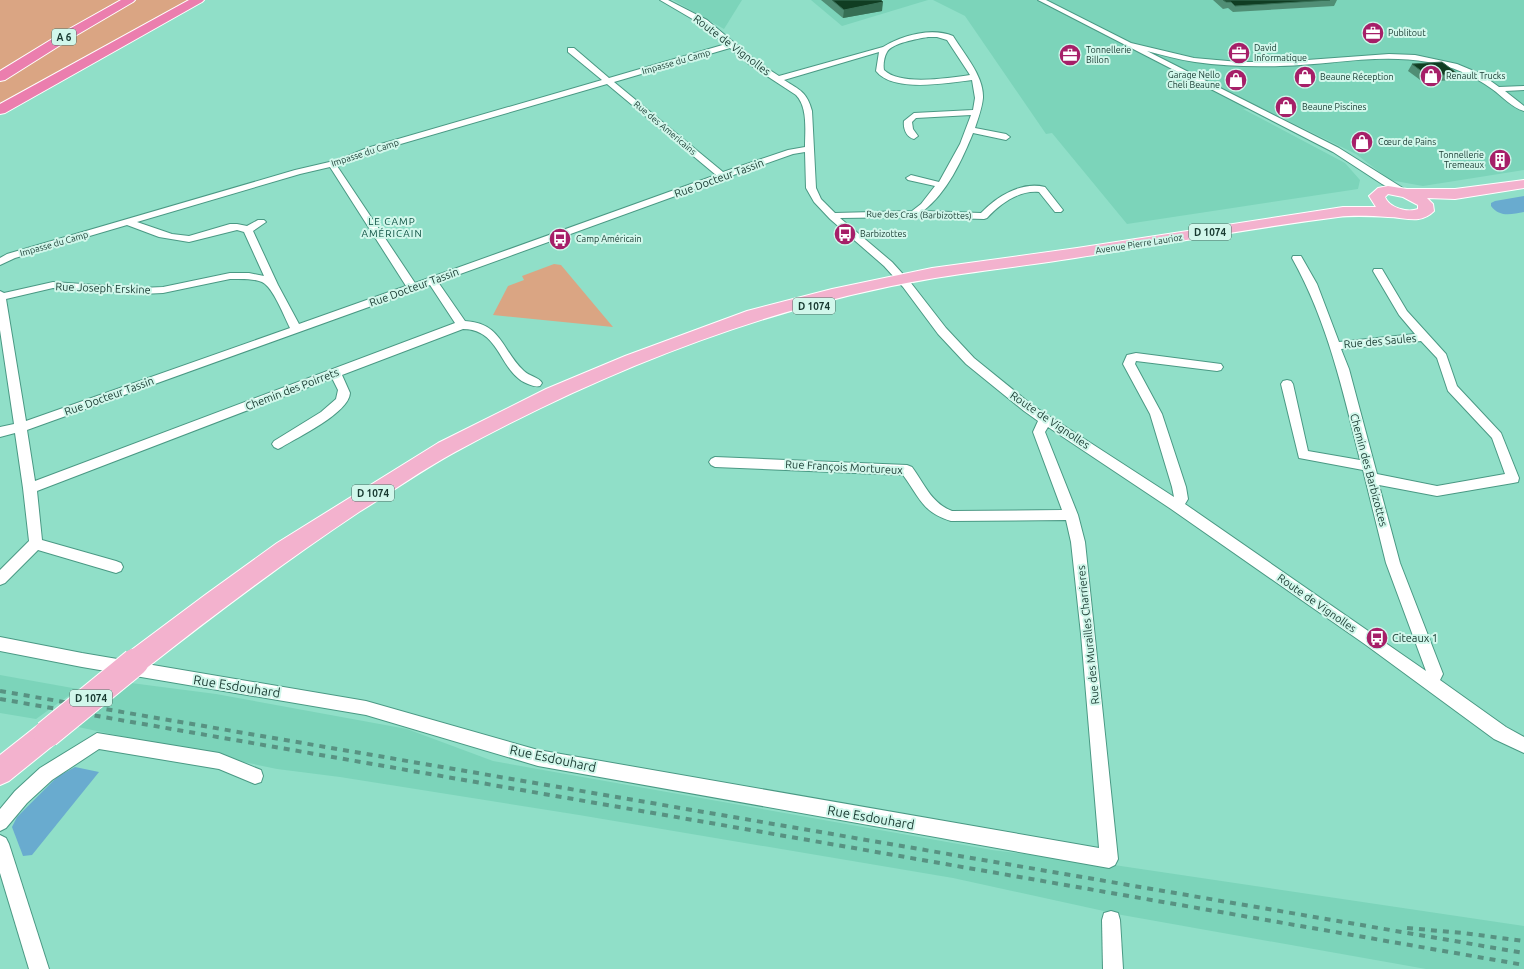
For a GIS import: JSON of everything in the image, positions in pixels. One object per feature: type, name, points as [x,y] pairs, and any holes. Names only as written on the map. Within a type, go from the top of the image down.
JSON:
[{"type":"highway","name":"A 6","points":[[0,77],[71,33],[129,0]]},
{"type":"highway","points":[[0,110],[198,0]]},
{"type":"main road","points":[[1405,192],[1421,200],[1426,207],[1431,203],[1455,194],[1524,184]]},
{"type":"main road","name":"Avenue Pierre Laurioz","points":[[904,282],[1017,268],[1077,253],[1343,212],[1366,205],[1388,190],[1455,194]]},
{"type":"main road","points":[[1378,196],[1386,208],[1394,212]]},
{"type":"main road","name":"Avenue Pierre Laurioz","points":[[1343,212],[1394,212],[1408,215],[1419,215],[1424,213],[1426,207]]},
{"type":"main road","name":"D 1074","points":[[0,772],[135,662],[213,602],[351,506],[445,448],[552,394],[632,360],[721,328],[904,282]]},
{"type":"street","name":"Route de Vignolles","points":[[663,0],[704,22],[754,63],[803,96],[808,105],[812,188],[817,200],[833,217],[883,259],[904,282],[942,331],[970,361],[1045,420],[1091,448],[1176,506],[1430,682],[1500,733],[1524,745]]},
{"type":"street","points":[[1041,0],[1336,150],[1405,192]]},
{"type":"street","points":[[778,79],[925,35],[946,36],[950,38],[978,84],[979,98],[970,130],[953,164],[941,185],[926,205],[914,214]]},
{"type":"street","points":[[1127,44],[1194,60],[1256,65],[1406,56],[1433,60],[1477,75],[1499,89],[1517,105],[1524,109]]},
{"type":"street","name":"Impasse du Camp","points":[[0,262],[11,256],[298,172],[341,162],[370,150],[731,45]]},
{"type":"street","points":[[885,48],[879,68],[881,74],[887,78],[910,82],[975,78]]},
{"type":"street","name":"Rue des Americains","points":[[571,50],[722,176]]},
{"type":"street","points":[[1178,70],[1182,66],[1194,60]]},
{"type":"street","points":[[1499,89],[1524,88]]},
{"type":"street","points":[[914,136],[909,130],[908,121],[914,116],[976,112]]},
{"type":"street","points":[[970,130],[1006,137]]},
{"type":"street","name":"Rue Docteur Tassin","points":[[0,432],[20,428],[722,176],[792,152],[810,148]]},
{"type":"street","points":[[332,164],[413,288]]},
{"type":"street","points":[[1367,170],[1375,183],[1378,196]]},
{"type":"street","points":[[911,178],[941,185]]},
{"type":"street","name":"Rue des Cras (Barbizottes)","points":[[833,217],[840,214],[984,216],[1001,200],[1029,188],[1042,189],[1058,210]]},
{"type":"street","points":[[128,222],[178,238],[188,239],[235,227],[244,227],[248,230],[273,285],[296,329]]},
{"type":"street","points":[[248,230],[254,224],[261,222]]},
{"type":"street","name":"Chemin des Barbizottes","points":[[1297,258],[1312,284],[1343,369],[1393,562],[1435,674],[1430,682]]},
{"type":"street","points":[[1378,271],[1403,313],[1424,337]]},
{"type":"street","name":"Rue Joseph Erskine","points":[[0,296],[53,285],[134,291],[163,290],[230,276],[258,277],[273,285]]},
{"type":"street","points":[[432,281],[462,325],[478,327],[491,334],[525,379],[536,383]]},
{"type":"street","points":[[0,296],[30,488],[36,543]]},
{"type":"street","name":"Chemin des Poirrets","points":[[30,488],[462,325]]},
{"type":"street","name":"Rue des Saules","points":[[1334,346],[1424,337],[1442,357],[1452,388],[1497,436],[1513,478],[1437,491],[1369,472]]},
{"type":"street","points":[[1176,506],[1181,499],[1168,450],[1156,414],[1129,364],[1129,360],[1136,357],[1217,367]]},
{"type":"street","points":[[278,444],[338,406],[344,395],[344,389],[336,373]]},
{"type":"street","points":[[1287,384],[1303,456],[1369,472]]},
{"type":"street","name":"Rue des Murailles Charrieres","points":[[1045,420],[1039,432],[1071,516],[1078,542],[1109,859]]},
{"type":"street","name":"Rue François Mortureux","points":[[716,462],[907,470],[932,507],[951,516],[1071,516]]},
{"type":"street","points":[[36,543],[47,548],[116,568]]},
{"type":"street","points":[[0,579],[36,543]]},
{"type":"street","name":"Rue Esdouhard","points":[[0,644],[82,660],[366,708],[538,758],[1109,859]]},
{"type":"street","points":[[0,822],[22,797],[46,774],[97,741],[219,761],[255,776]]},
{"type":"street","points":[[0,844],[40,969]]},
{"type":"street","points":[[1111,920],[1112,969]]},
{"type":"shaded area","points":[[0,0],[122,0],[0,73]]},
{"type":"shaded area","points":[[136,0],[193,0],[0,106],[0,82]]},
{"type":"shaded area","points":[[673,0],[742,0],[724,29]]},
{"type":"shaded area","points":[[811,0],[928,0],[842,26]]},
{"type":"shaded area","points":[[933,0],[1524,0],[1524,170],[1423,186],[1390,180],[1356,154],[1260,107],[1243,109],[1345,163],[1360,180],[1358,189],[1127,224],[1052,133],[1046,134],[965,16]]},
{"type":"shaded area","points":[[554,264],[561,265],[613,327],[493,315],[508,286],[524,280],[522,276]]},
{"type":"shaded area","points":[[0,675],[78,689],[36,719],[0,713]]},
{"type":"shaded area","points":[[131,683],[216,694],[407,729],[493,761],[992,850],[1114,865],[1524,926],[1524,969],[1426,969],[1122,915],[953,878],[579,815],[340,777],[277,769],[78,727]]},
{"type":"water","points":[[1524,196],[1524,212],[1502,214],[1491,206],[1491,203],[1495,201]]},
{"type":"water","points":[[75,767],[99,772],[32,855],[23,856],[12,827],[17,817],[57,777]]},
{"type":"building","points":[[832,0],[881,0],[883,2],[844,10]]},
{"type":"building","points":[[1223,0],[1330,0],[1235,6],[1231,2],[1226,2]]},
{"type":"building","points":[[1442,62],[1458,74],[1428,76],[1412,64]]},
{"type":"railway","points":[[0,691],[1524,953]]},
{"type":"railway","points":[[0,699],[1524,965]]},
{"type":"railway","points":[[1407,928],[1463,933],[1524,941]]},
{"type":"place","name":"Publitout","points":[[1373,33]]},
{"type":"place","name":"David Informatique","points":[[1239,53]]},
{"type":"place","name":"Tonnellerie Billon","points":[[1070,55]]},
{"type":"place","name":"Renault Trucks","points":[[1431,76]]},
{"type":"place","name":"Beaune Réception","points":[[1305,77]]},
{"type":"place","name":"Garage Nello Cheli Beaune","points":[[1236,80]]},
{"type":"place","name":"Beaune Piscines","points":[[1286,107]]},
{"type":"place","name":"Cœur de Pains","points":[[1362,142]]},
{"type":"place","name":"Tonnellerie Tremeaux","points":[[1500,160]]},
{"type":"place","name":"Barbizottes","points":[[845,234]]},
{"type":"place","name":"Camp Américain","points":[[560,239]]},
{"type":"place","name":"Citeaux 1","points":[[1377,638]]},
{"type":"district","name":"LE CAMP AMÉRICAIN","points":[[392,226]]}]
